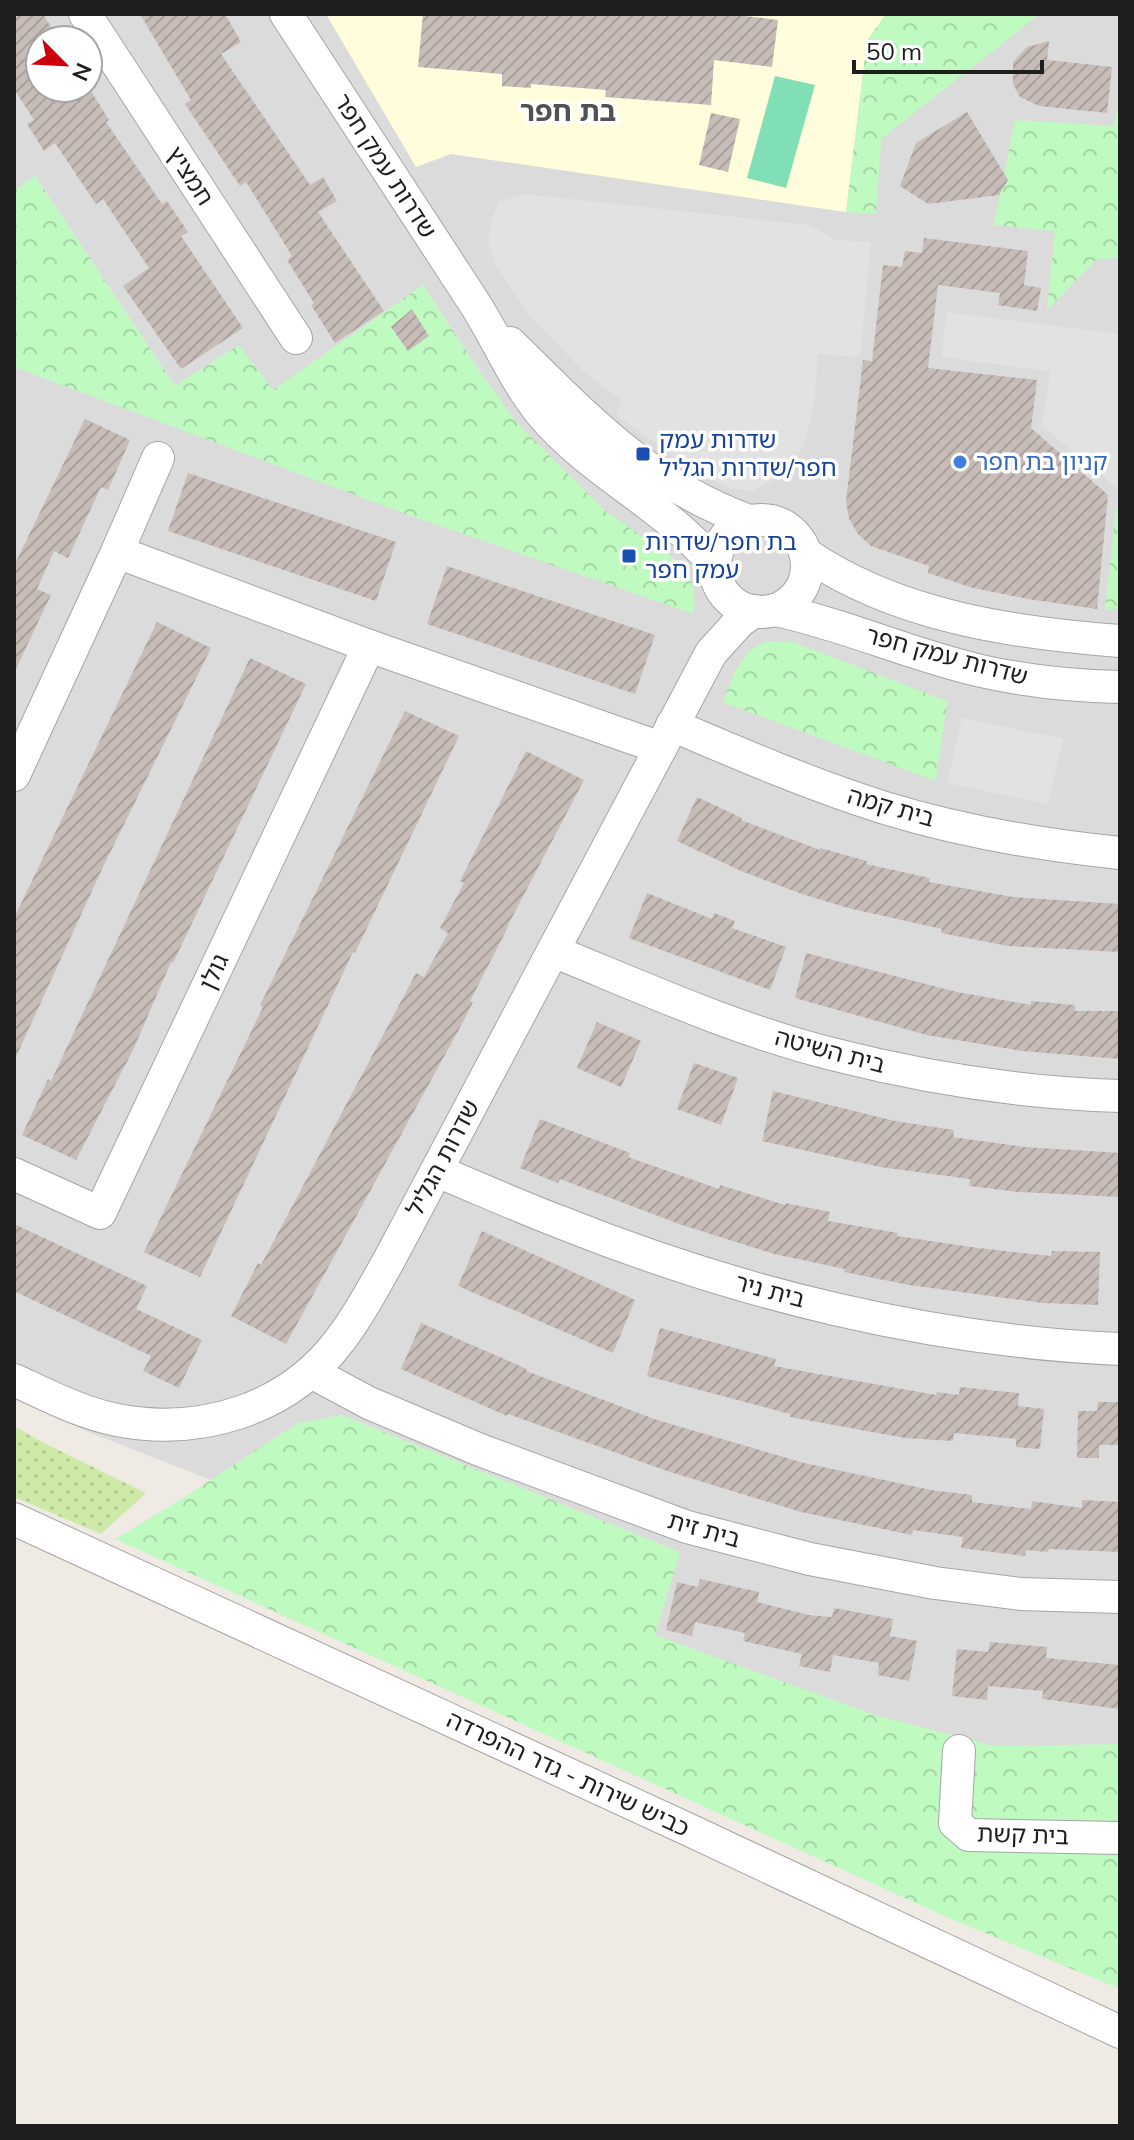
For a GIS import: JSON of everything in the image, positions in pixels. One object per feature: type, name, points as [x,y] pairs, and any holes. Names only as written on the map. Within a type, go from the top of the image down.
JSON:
[{"type":"street","name":"חמציץ","points":[[85,14],[296,338]]},
{"type":"street","name":"שדרות עמק חפר","points":[[286,14],[485,319],[518,381],[558,432],[582,455],[694,542],[718,578]]},
{"type":"street","name":"שדרות עמק חפר","points":[[485,319],[590,421],[652,473],[713,507],[749,521]]},
{"type":"street","points":[[14,775],[158,458]]},
{"type":"street","points":[[765,519],[780,523],[801,541],[806,554],[805,581],[799,593],[790,602],[765,610],[746,610],[733,603],[718,578],[717,550],[724,537],[735,527],[749,521],[765,519]]},
{"type":"street","points":[[117,552],[369,646],[667,736]]},
{"type":"street","name":"שדרות עמק חפר","points":[[806,554],[850,580],[903,603],[1005,628],[1120,641]]},
{"type":"street","name":"שדרות הגליל","points":[[711,653],[720,615],[718,578]]},
{"type":"street","name":"שדרות עמק חפר","points":[[765,610],[824,621],[979,671],[1039,682],[1120,687]]},
{"type":"street","name":"שדרות הגליל","points":[[14,1380],[79,1409],[165,1425],[206,1422],[244,1412],[276,1397],[311,1372],[340,1341],[363,1305],[711,653],[740,621],[765,610]]},
{"type":"street","name":"גולן","points":[[14,1174],[100,1213],[369,646]]},
{"type":"street","name":"בית קמה","points":[[667,736],[771,767],[887,809],[983,832],[1120,853]]},
{"type":"street","name":"בית השיטה","points":[[553,951],[702,1012],[830,1054],[985,1086],[1120,1096]]},
{"type":"street","name":"בית ניר","points":[[437,1171],[577,1229],[701,1272],[803,1300],[904,1323],[1000,1339],[1120,1349]]},
{"type":"street","name":"בית זית","points":[[311,1372],[369,1403],[480,1450],[687,1527],[810,1559],[935,1583],[1021,1594],[1120,1597]]},
{"type":"street","name":"כביש שירות - גדר ההפרדה","points":[[14,1519],[1120,2032]]},
{"type":"street","name":"בית קשת","points":[[959,1751],[955,1823],[969,1835],[1120,1838]]},
{"type":"shaded area","name":"בת חפר","points":[[14,14],[1120,14],[1120,1837],[86,1431],[14,1397]]},
{"type":"shaded area","points":[[326,14],[886,14],[867,41],[846,212],[451,154],[416,167]]},
{"type":"shaded area","points":[[524,194],[809,225],[836,240],[871,242],[860,357],[818,354],[814,405],[805,440],[798,456],[777,478],[752,491],[731,488],[701,475],[616,415],[621,400],[582,370],[531,317],[496,266],[488,241],[492,217],[499,202]]},
{"type":"shaded area","points":[[947,312],[1120,334],[1120,490],[1042,426],[1050,371],[941,357]]},
{"type":"shaded area","points":[[962,718],[1063,739],[1048,804],[947,783]]},
{"type":"green space","points":[[886,14],[1040,14],[881,139],[876,214],[846,212],[867,41]]},
{"type":"green space","points":[[775,76],[815,85],[786,188],[747,178]]},
{"type":"green space","points":[[1120,92],[1120,258],[1097,259],[1047,310],[1055,231],[994,225],[1015,120],[1114,126]]},
{"type":"green space","points":[[35,176],[175,386],[239,345],[273,390],[423,285],[517,423],[603,509],[684,566],[693,589],[694,614],[406,514],[14,367],[14,191]]},
{"type":"green space","points":[[1120,503],[1120,609],[1105,609],[1116,508]]},
{"type":"green space","points":[[770,641],[793,642],[947,701],[936,781],[722,702],[745,657],[751,650]]},
{"type":"green space","points":[[342,1415],[680,1552],[655,1635],[875,1715],[994,1746],[1120,1744],[1120,1989],[949,1918],[115,1539],[298,1423]]},
{"type":"green space","points":[[14,1426],[146,1493],[101,1534],[14,1497]]},
{"type":"building","points":[[14,14],[43,14],[49,24],[24,24],[24,104],[99,104],[109,120],[106,122],[162,204],[167,201],[188,232],[181,236],[243,328],[181,369],[123,286],[149,268],[103,199],[96,204],[55,143],[44,151],[27,124],[34,120],[14,89]]},
{"type":"building","points":[[140,14],[225,14],[241,42],[221,54],[310,185],[323,177],[337,201],[318,212],[384,311],[335,343],[287,260],[292,256],[246,182],[240,186],[185,104],[191,100]]},
{"type":"building","points":[[423,14],[728,14],[778,20],[772,67],[714,60],[711,105],[605,97],[606,90],[531,84],[531,88],[502,86],[502,74],[418,67]]},
{"type":"building","points":[[1049,41],[1047,60],[1112,67],[1107,113],[1039,106],[1020,97],[1013,84],[1013,62],[1027,47]]},
{"type":"building","points":[[967,112],[1008,180],[999,195],[928,204],[900,186],[916,143]]},
{"type":"building","points":[[711,113],[740,119],[728,172],[699,165]]},
{"type":"building","name":"קניון בת חפר","points":[[924,238],[1028,251],[1024,285],[1041,288],[1037,311],[998,305],[1000,293],[938,285],[928,368],[1037,380],[1031,428],[1108,495],[1097,609],[973,588],[928,573],[929,566],[871,546],[858,534],[849,519],[846,501],[863,360],[872,361],[883,265],[902,267],[905,251],[922,253]]},
{"type":"building","points":[[412,309],[429,336],[408,351],[391,327]]},
{"type":"building","points":[[85,419],[130,440],[108,490],[101,487],[68,558],[54,551],[37,589],[51,595],[14,673],[14,566]]},
{"type":"building","points":[[188,473],[396,542],[376,601],[168,531]]},
{"type":"building","points":[[447,566],[655,635],[635,694],[427,624]]},
{"type":"building","points":[[157,622],[211,648],[102,869],[14,1061],[14,918]]},
{"type":"building","points":[[250,658],[306,684],[171,962],[134,1048],[76,1160],[22,1135],[48,1079],[51,1081]]},
{"type":"building","points":[[405,711],[459,736],[200,1277],[144,1252],[263,1007],[260,1005]]},
{"type":"building","points":[[526,751],[584,780],[470,1001],[473,1002],[463,1022],[286,1344],[231,1316],[416,973],[424,977],[448,933],[440,928],[464,883],[460,881]]},
{"type":"building","points":[[697,797],[741,820],[820,850],[930,878],[929,882],[1013,897],[1120,904],[1120,952],[1008,946],[941,933],[942,929],[848,908],[802,894],[741,871],[677,841]]},
{"type":"building","points":[[647,893],[712,919],[714,913],[735,921],[732,928],[786,947],[770,990],[629,938]]},
{"type":"building","points":[[806,953],[957,992],[1031,1005],[1031,1001],[1075,1005],[1075,1011],[1120,1011],[1120,1059],[1022,1051],[927,1035],[795,998]]},
{"type":"building","points":[[597,1022],[641,1041],[621,1087],[577,1068]]},
{"type":"building","points":[[694,1063],[738,1078],[721,1125],[677,1109]]},
{"type":"building","points":[[773,1091],[895,1121],[954,1130],[953,1137],[1025,1147],[1120,1153],[1120,1197],[969,1186],[970,1179],[880,1167],[762,1141]]},
{"type":"building","points":[[540,1119],[630,1153],[628,1157],[719,1189],[720,1185],[785,1205],[830,1212],[828,1221],[898,1233],[897,1236],[978,1248],[1051,1256],[1052,1251],[1100,1252],[1098,1305],[1043,1303],[909,1285],[774,1254],[682,1225],[560,1179],[558,1183],[520,1168]]},
{"type":"building","points":[[14,1224],[147,1286],[136,1309],[202,1340],[179,1388],[143,1371],[151,1356],[14,1291]]},
{"type":"building","points":[[482,1231],[635,1300],[613,1353],[458,1286]]},
{"type":"building","points":[[421,1323],[526,1371],[657,1420],[804,1463],[931,1490],[972,1495],[972,1502],[1031,1509],[1032,1501],[1082,1508],[1082,1500],[1120,1502],[1120,1552],[1049,1549],[1048,1552],[1026,1550],[1025,1556],[961,1548],[963,1537],[913,1530],[912,1535],[801,1512],[667,1471],[507,1416],[401,1369]]},
{"type":"building","points":[[660,1328],[776,1359],[774,1366],[936,1395],[937,1392],[959,1395],[960,1387],[1019,1393],[1018,1406],[1044,1409],[1040,1449],[1016,1447],[1016,1439],[954,1433],[953,1441],[905,1438],[790,1417],[790,1414],[647,1376]]},
{"type":"building","points":[[1098,1402],[1120,1402],[1120,1445],[1099,1445],[1099,1458],[1077,1458],[1078,1411],[1097,1411]]},
{"type":"building","points":[[700,1579],[759,1592],[757,1602],[809,1615],[832,1617],[834,1608],[893,1619],[890,1636],[917,1641],[909,1681],[878,1675],[879,1663],[833,1655],[830,1672],[799,1666],[802,1654],[743,1641],[745,1633],[695,1622],[692,1636],[666,1630],[677,1582],[698,1587]]},
{"type":"building","points":[[990,1642],[1047,1647],[1046,1658],[1120,1665],[1120,1709],[1042,1699],[1043,1691],[988,1686],[987,1700],[952,1696],[957,1649],[988,1652]]},
{"type":"place","name":"שדרות עמק חפר/שדרות הגליל","points":[[643,454]]},
{"type":"place","name":"קניון בת חפר","points":[[960,462]]},
{"type":"place","name":"בת חפר/שדרות עמק חפר","points":[[629,556]]},
{"type":"district","name":"בת חפר","points":[[568,111]]}]
